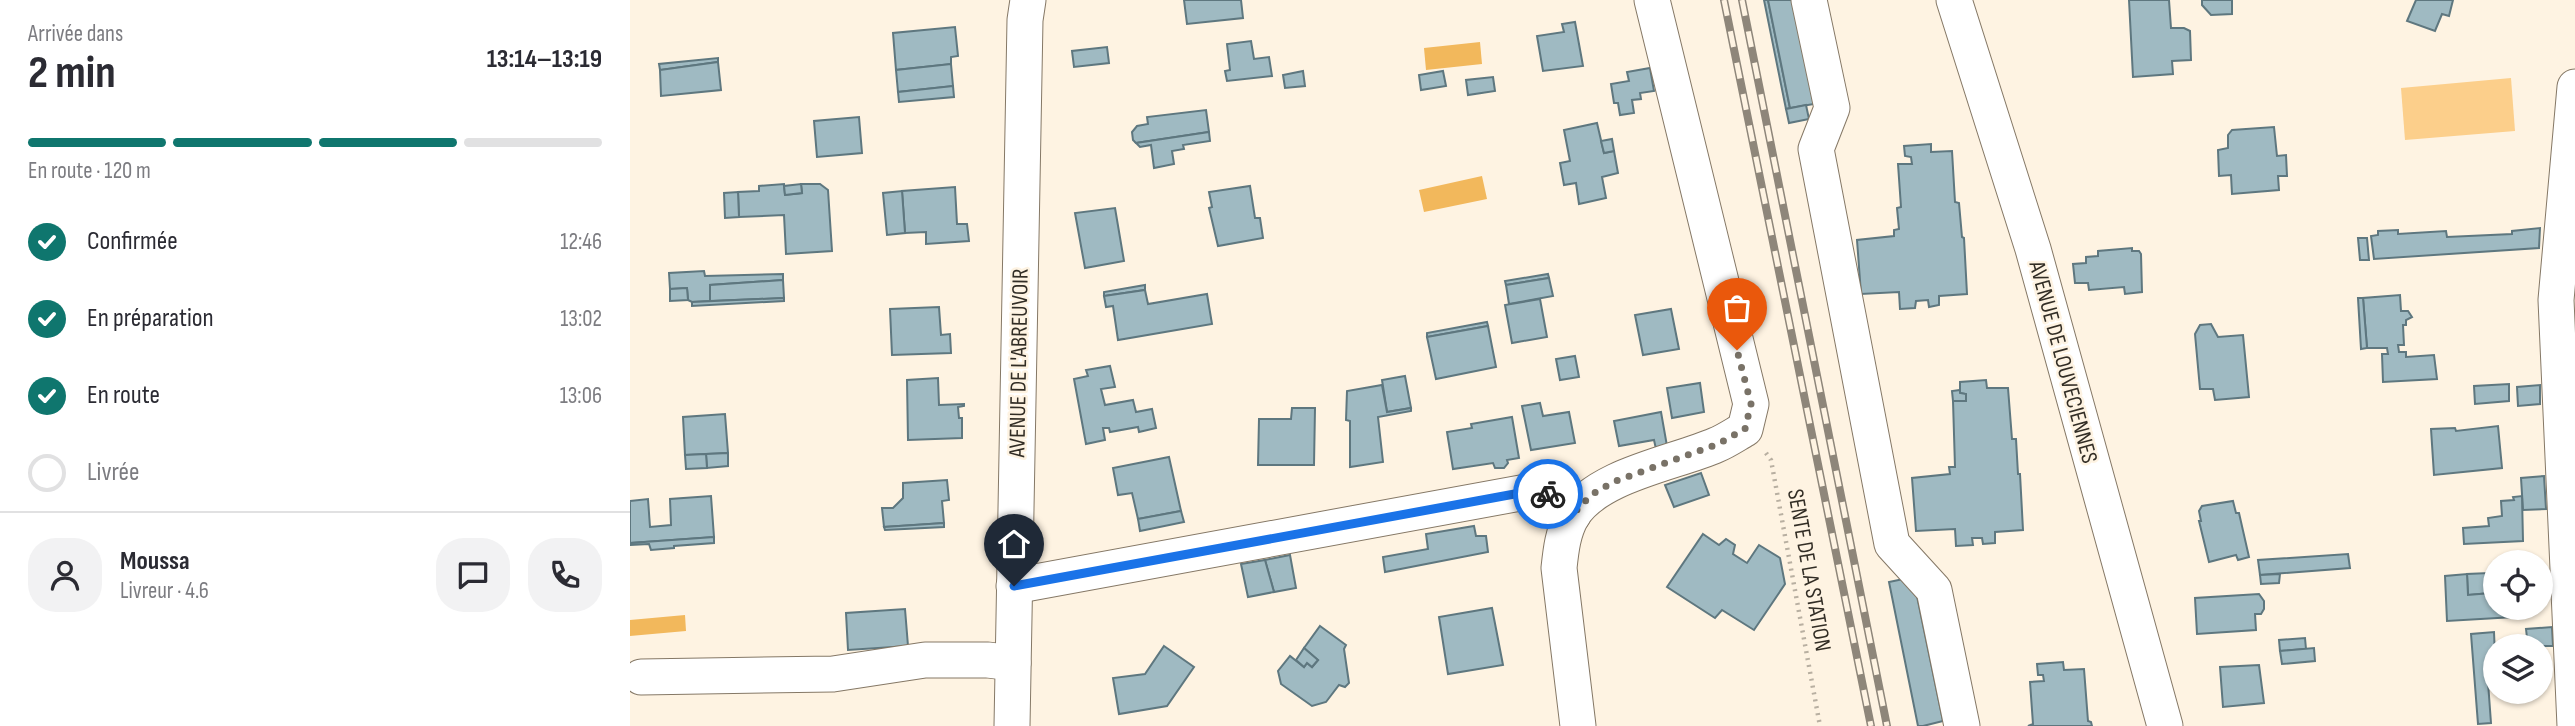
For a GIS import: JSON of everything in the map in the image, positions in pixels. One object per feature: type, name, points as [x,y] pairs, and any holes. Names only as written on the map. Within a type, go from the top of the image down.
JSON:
[{"type":"street","name":"AVENUE DE L'ABREUVOIR","points":[[1012,726],[1024,34],[1028,0]]},
{"type":"street","points":[[1578,726],[1559,568],[1562,542],[1573,514],[1591,495],[1613,482],[1718,444],[1745,429],[1751,404],[1652,0]]},
{"type":"street","points":[[1809,0],[1832,108],[1815,149],[1892,544],[1934,590],[1962,726]]},
{"type":"street","name":"AVENUE DE LOUVECIENNES","points":[[1954,0],[2033,249],[2165,726]]},
{"type":"street","points":[[2575,87],[2556,300],[2575,726]]},
{"type":"street","points":[[1014,586],[1542,489],[1573,514]]},
{"type":"street","points":[[641,677],[833,674],[925,660],[988,660],[1013,663]]},
{"type":"path","name":"SENTE DE LA STATION","points":[[1745,429],[1771,460],[1820,726]]},
{"type":"shaded area","points":[[1480,42],[1482,64],[1426,70],[1424,48]]},
{"type":"shaded area","points":[[2511,78],[2515,131],[2405,140],[2401,88]]},
{"type":"shaded area","points":[[1482,176],[1487,199],[1424,212],[1419,190]]},
{"type":"shaded area","points":[[685,615],[686,631],[630,636],[630,620]]},
{"type":"building","points":[[1184,0],[1241,0],[1243,18],[1187,24]]},
{"type":"building","points":[[1764,0],[1768,0],[1790,108],[1786,109]]},
{"type":"building","points":[[1768,0],[1794,0],[1814,104],[1790,108]]},
{"type":"building","points":[[2129,0],[2169,0],[2171,28],[2190,31],[2191,60],[2172,61],[2173,74],[2133,77]]},
{"type":"building","points":[[2202,0],[2232,0],[2232,14],[2211,15],[2202,5]]},
{"type":"building","points":[[2416,0],[2453,0],[2449,16],[2442,14],[2435,31],[2407,21]]},
{"type":"building","points":[[1575,22],[1583,66],[1543,71],[1537,36],[1564,32],[1562,24]]},
{"type":"building","points":[[955,27],[958,56],[951,57],[951,64],[896,70],[893,33]]},
{"type":"building","points":[[1251,41],[1254,59],[1269,57],[1272,76],[1227,81],[1225,71],[1230,70],[1227,44]]},
{"type":"building","points":[[1107,47],[1109,63],[1074,67],[1072,51]]},
{"type":"building","points":[[718,58],[718,62],[660,70],[659,64]]},
{"type":"building","points":[[718,62],[721,90],[661,96],[660,70]]},
{"type":"building","points":[[951,64],[953,86],[898,92],[896,70]]},
{"type":"building","points":[[1650,68],[1654,91],[1640,93],[1641,99],[1632,100],[1634,113],[1620,115],[1618,103],[1614,103],[1611,84],[1629,81],[1627,72]]},
{"type":"building","points":[[1303,71],[1305,86],[1285,88],[1283,75]]},
{"type":"building","points":[[1443,71],[1446,86],[1421,90],[1419,75]]},
{"type":"building","points":[[1493,77],[1495,91],[1468,95],[1466,80]]},
{"type":"building","points":[[953,86],[954,97],[899,102],[898,92]]},
{"type":"building","points":[[1806,105],[1809,119],[1789,123],[1786,109]]},
{"type":"building","points":[[1206,110],[1209,132],[1136,143],[1133,140],[1132,132],[1137,126],[1148,124],[1147,117]]},
{"type":"building","points":[[859,117],[862,153],[817,157],[814,121]]},
{"type":"building","points":[[1597,123],[1604,153],[1614,151],[1618,173],[1602,177],[1606,198],[1579,204],[1576,183],[1564,185],[1560,163],[1570,161],[1564,130]]},
{"type":"building","points":[[2274,127],[2277,156],[2286,155],[2287,176],[2278,176],[2279,190],[2232,194],[2231,175],[2219,176],[2218,150],[2228,148],[2228,135],[2232,130]]},
{"type":"building","points":[[1209,132],[1210,141],[1183,145],[1184,149],[1172,151],[1174,164],[1154,168],[1151,145],[1140,147],[1136,143]]},
{"type":"building","points":[[1612,139],[1614,151],[1604,153],[1601,141]]},
{"type":"building","points":[[1931,144],[1931,152],[1952,151],[1955,202],[1959,203],[1964,238],[1967,294],[1939,296],[1939,305],[1929,307],[1928,300],[1916,301],[1915,308],[1900,309],[1899,292],[1861,294],[1857,240],[1894,236],[1894,230],[1899,229],[1897,208],[1901,207],[1898,164],[1912,164],[1911,157],[1905,156],[1904,146]]},
{"type":"building","points":[[784,184],[785,195],[802,193],[801,184],[820,184],[828,190],[832,251],[786,254],[784,215],[739,217],[738,192],[759,191],[759,186]]},
{"type":"building","points":[[801,184],[802,193],[785,195],[784,186]]},
{"type":"building","points":[[1250,186],[1255,218],[1260,218],[1263,238],[1218,246],[1209,208],[1212,207],[1209,192]]},
{"type":"building","points":[[955,187],[957,224],[967,224],[969,241],[926,244],[926,232],[905,233],[902,191]]},
{"type":"building","points":[[902,191],[905,233],[887,235],[883,193]]},
{"type":"building","points":[[738,192],[739,217],[725,218],[724,193]]},
{"type":"building","points":[[1115,208],[1124,261],[1085,268],[1075,213]]},
{"type":"building","points":[[2540,228],[2539,248],[2374,259],[2371,236],[2378,235],[2378,231],[2398,230],[2398,234],[2446,231],[2447,237],[2512,234],[2512,231]]},
{"type":"building","points":[[2358,238],[2367,238],[2369,260],[2360,260]]},
{"type":"building","points":[[2132,248],[2132,251],[2139,251],[2141,254],[2142,292],[2125,294],[2124,287],[2089,290],[2088,283],[2075,283],[2073,264],[2086,263],[2086,257],[2098,256],[2098,251]]},
{"type":"building","points":[[704,271],[705,276],[783,274],[783,280],[710,285],[710,301],[692,302],[688,300],[687,288],[670,289],[669,273]]},
{"type":"building","points":[[1548,274],[1549,278],[1506,285],[1505,281]]},
{"type":"building","points":[[1549,278],[1553,296],[1509,304],[1506,285]]},
{"type":"building","points":[[783,280],[784,298],[710,301],[710,285]]},
{"type":"building","points":[[1145,285],[1145,290],[1104,296],[1104,292]]},
{"type":"building","points":[[687,288],[688,300],[670,301],[670,289]]},
{"type":"building","points":[[1145,290],[1148,304],[1207,294],[1212,324],[1118,340],[1113,306],[1106,307],[1104,296]]},
{"type":"building","points":[[2400,295],[2401,311],[2408,311],[2412,317],[2403,325],[2404,345],[2398,345],[2399,352],[2406,352],[2406,357],[2434,355],[2437,379],[2383,382],[2382,354],[2388,354],[2387,348],[2367,348],[2363,298]]},
{"type":"building","points":[[784,298],[784,301],[692,306],[692,302]]},
{"type":"building","points":[[2358,298],[2363,298],[2367,348],[2361,349]]},
{"type":"building","points":[[1540,299],[1547,337],[1512,343],[1505,305]]},
{"type":"building","points":[[939,307],[941,335],[950,334],[951,353],[892,355],[890,309]]},
{"type":"building","points":[[1671,309],[1679,349],[1643,355],[1635,315]]},
{"type":"building","points":[[1487,322],[1488,326],[1427,337],[1427,333]]},
{"type":"building","points":[[2211,324],[2218,337],[2243,335],[2249,397],[2215,400],[2213,389],[2200,389],[2195,334],[2200,325]]},
{"type":"building","points":[[1488,326],[1496,367],[1436,379],[1427,337]]},
{"type":"building","points":[[1575,356],[1579,377],[1560,380],[1556,359]]},
{"type":"building","points":[[1110,366],[1115,387],[1101,389],[1105,405],[1133,400],[1136,412],[1152,409],[1156,428],[1139,432],[1138,427],[1110,432],[1109,428],[1103,428],[1105,440],[1086,444],[1074,379],[1088,376],[1086,370]]},
{"type":"building","points":[[1405,376],[1411,408],[1387,412],[1382,380]]},
{"type":"building","points":[[938,378],[939,405],[964,404],[958,407],[959,418],[962,418],[962,438],[908,440],[907,380]]},
{"type":"building","points":[[1986,380],[1987,388],[2008,388],[2012,439],[2016,439],[2020,474],[2023,530],[1995,532],[1995,543],[1983,544],[1982,538],[1972,538],[1973,545],[1956,546],[1955,529],[1916,531],[1912,478],[1950,474],[1949,467],[1955,467],[1953,401],[1966,401],[1966,394],[1960,393],[1960,382]]},
{"type":"building","points":[[1700,383],[1704,412],[1672,418],[1667,388]]},
{"type":"building","points":[[2509,384],[2509,401],[2475,404],[2474,386]]},
{"type":"building","points":[[1382,385],[1387,412],[1411,408],[1411,411],[1378,417],[1383,462],[1350,467],[1350,421],[1346,420],[1347,391]]},
{"type":"building","points":[[2540,385],[2540,404],[2518,406],[2517,387]]},
{"type":"building","points":[[1960,390],[1960,393],[1966,394],[1966,401],[1953,401],[1952,391]]},
{"type":"building","points":[[1540,403],[1543,416],[1569,412],[1575,443],[1531,450],[1522,406]]},
{"type":"building","points":[[1292,408],[1315,408],[1314,465],[1258,465],[1259,419],[1291,419]]},
{"type":"building","points":[[1661,412],[1667,446],[1656,449],[1654,440],[1619,446],[1614,421]]},
{"type":"building","points":[[725,414],[728,453],[685,455],[683,417]]},
{"type":"building","points":[[1512,417],[1519,458],[1507,460],[1504,468],[1495,468],[1493,463],[1453,469],[1447,432],[1472,428],[1471,424]]},
{"type":"building","points":[[2498,426],[2502,468],[2434,475],[2431,429],[2455,428],[2456,431]]},
{"type":"building","points":[[728,453],[728,466],[707,468],[706,454]]},
{"type":"building","points":[[706,454],[707,468],[686,469],[685,455]]},
{"type":"building","points":[[1169,457],[1181,511],[1138,519],[1132,493],[1118,495],[1113,468]]},
{"type":"building","points":[[1701,473],[1709,495],[1674,507],[1665,485]]},
{"type":"building","points":[[2544,476],[2546,509],[2523,510],[2521,478]]},
{"type":"building","points":[[947,480],[949,500],[942,501],[944,523],[884,527],[882,508],[893,508],[903,498],[903,483]]},
{"type":"building","points":[[711,496],[714,537],[630,543],[630,501],[648,499],[650,527],[671,525],[670,499]]},
{"type":"building","points":[[2522,496],[2523,541],[2464,544],[2463,528],[2489,526],[2488,518],[2502,516],[2501,501]]},
{"type":"building","points":[[2233,501],[2236,513],[2239,513],[2249,557],[2238,560],[2236,555],[2209,562],[2199,511],[2202,506]]},
{"type":"building","points":[[1181,511],[1184,522],[1140,531],[1138,519]]},
{"type":"building","points":[[944,523],[944,527],[885,530],[884,527]]},
{"type":"building","points":[[1474,526],[1476,536],[1486,536],[1488,552],[1385,572],[1383,557],[1428,549],[1426,534]]},
{"type":"building","points":[[1703,534],[1719,545],[1726,539],[1735,545],[1733,554],[1747,563],[1759,545],[1780,558],[1785,584],[1754,630],[1722,610],[1715,618],[1667,587]]},
{"type":"building","points":[[714,537],[714,543],[674,548],[651,550],[649,544],[630,545],[630,543]]},
{"type":"building","points":[[2348,554],[2350,568],[2260,575],[2258,560]]},
{"type":"building","points":[[1290,555],[1296,588],[1274,592],[1265,560]]},
{"type":"building","points":[[1265,560],[1274,592],[1248,597],[1241,564]]},
{"type":"building","points":[[2483,573],[2483,594],[2468,595],[2467,574]]},
{"type":"building","points":[[2280,574],[2279,583],[2261,584],[2260,575]]},
{"type":"building","points":[[2467,574],[2468,595],[2483,594],[2483,619],[2447,621],[2445,576]]},
{"type":"building","points":[[1913,577],[1943,721],[1923,726],[1918,726],[1889,582]]},
{"type":"building","points":[[2259,594],[2264,601],[2264,609],[2261,614],[2255,614],[2256,630],[2197,634],[2195,598]]},
{"type":"building","points":[[1492,608],[1503,665],[1448,674],[1439,617]]},
{"type":"building","points":[[905,609],[908,646],[848,650],[846,613]]},
{"type":"building","points":[[1320,626],[1346,645],[1344,649],[1349,683],[1345,687],[1339,685],[1326,702],[1312,706],[1281,684],[1278,671],[1290,656],[1304,667],[1307,663],[1312,667],[1318,660],[1304,648]]},
{"type":"building","points":[[2552,627],[2552,634],[2527,634],[2526,629]]},
{"type":"building","points":[[2494,632],[2483,634],[2483,704],[2490,704],[2491,723],[2478,724],[2471,634]]},
{"type":"building","points":[[2305,638],[2306,649],[2280,651],[2279,640]]},
{"type":"building","points":[[1164,646],[1194,667],[1167,706],[1119,714],[1113,678],[1145,674]]},
{"type":"building","points":[[1304,648],[1318,660],[1312,667],[1307,663],[1304,667],[1296,660]]},
{"type":"building","points":[[2314,648],[2315,661],[2282,664],[2280,651]]},
{"type":"building","points":[[2063,662],[2064,670],[2084,669],[2088,721],[2092,726],[2028,726],[2033,724],[2030,682],[2044,681],[2043,675],[2038,675],[2037,664]]},
{"type":"building","points":[[2259,665],[2264,703],[2223,707],[2220,667]]},
{"type":"railway","points":[[1724,0],[1871,726]]},
{"type":"railway","points":[[1742,0],[1887,726]]},
{"type":"way so far","points":[[1548,494],[1573,514],[1591,495],[1613,482],[1718,444],[1745,429],[1751,404],[1737,350]]},
{"type":"route","points":[[1014,586],[1542,489],[1548,494]]}]
